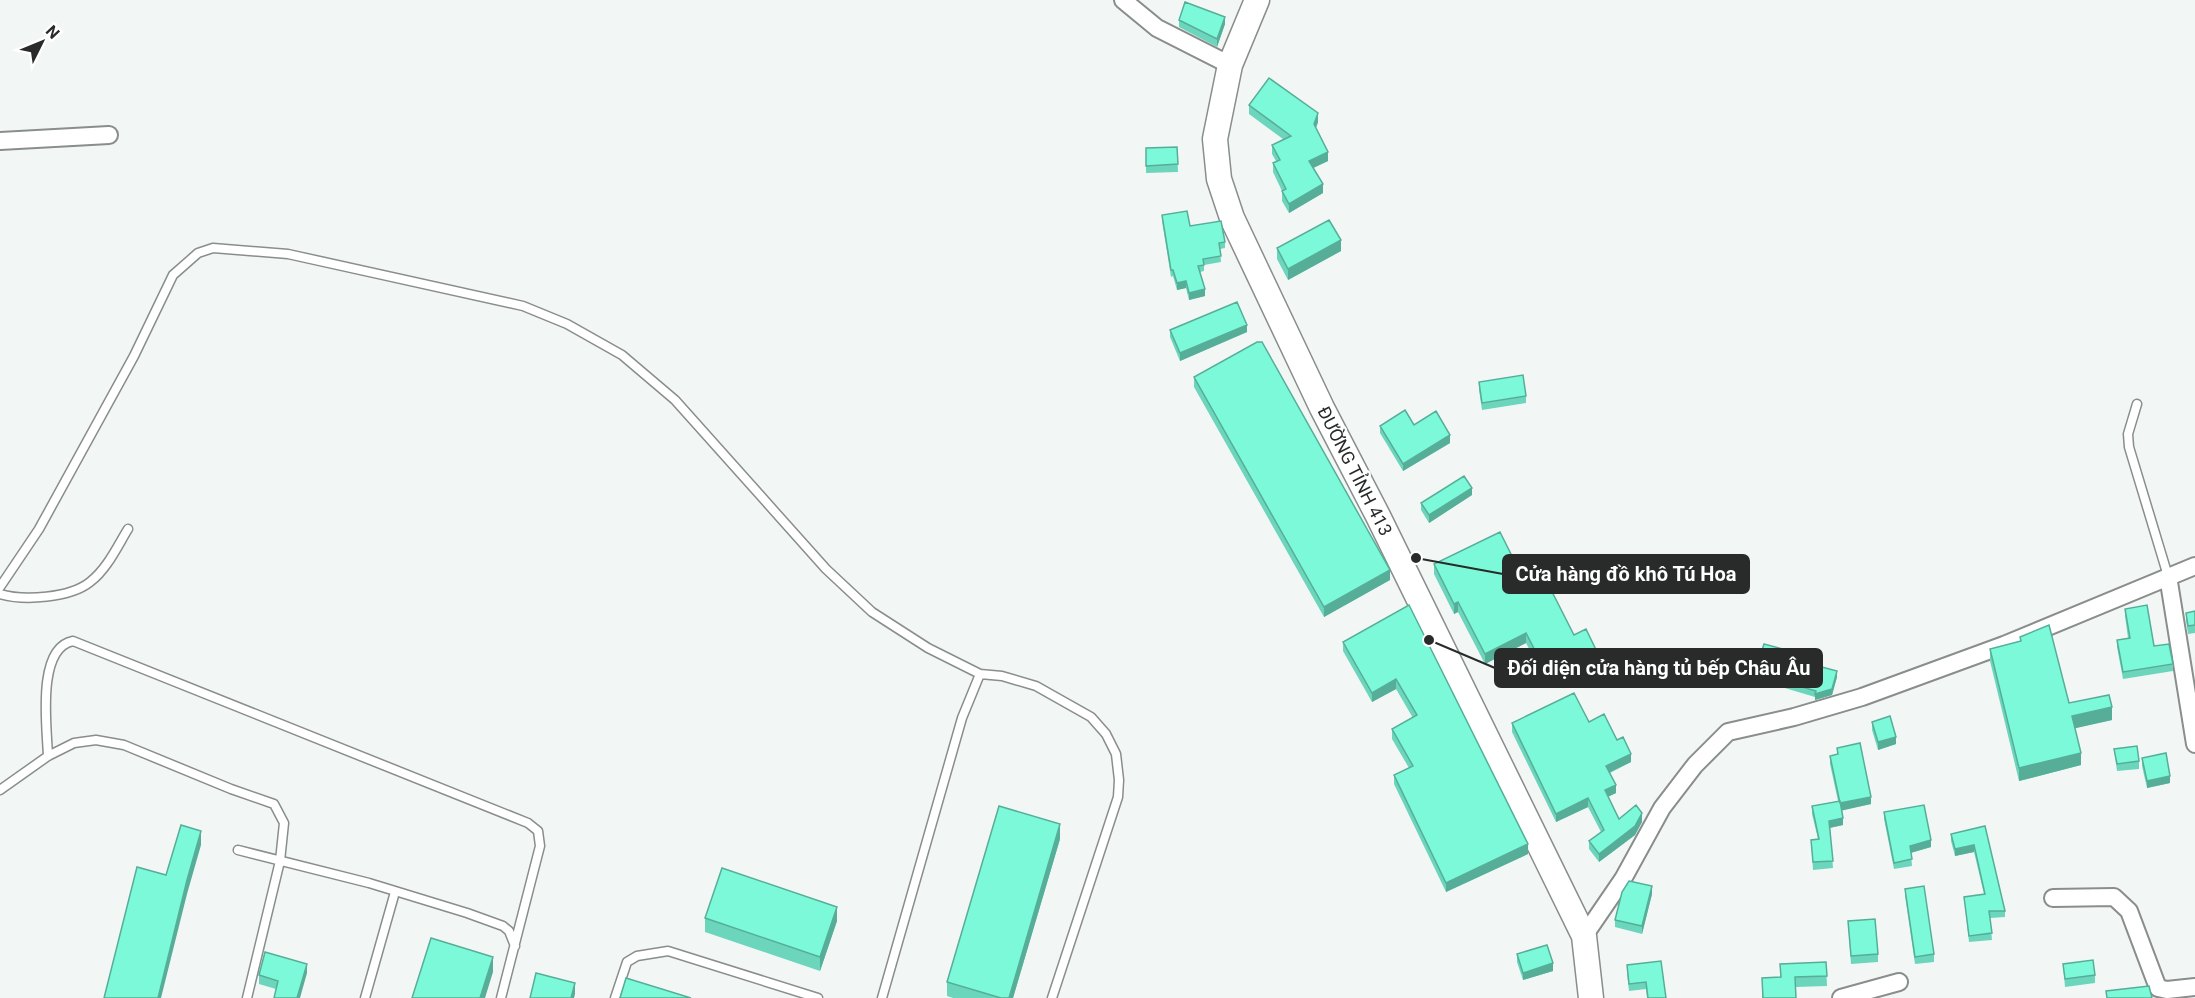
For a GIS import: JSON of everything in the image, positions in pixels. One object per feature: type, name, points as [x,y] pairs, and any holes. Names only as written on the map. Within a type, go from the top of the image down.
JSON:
[{"type":"main road","name":"ĐƯỜNG TỈNH 413","points":[[1257,0],[1230,65],[1215,139],[1219,179],[1232,218],[1322,408],[1378,516],[1584,936],[1591,998]]},
{"type":"street","points":[[1123,0],[1157,28],[1230,65]]},
{"type":"street","points":[[0,141],[109,135]]},
{"type":"street","points":[[1584,936],[1623,879],[1662,808],[1695,765],[1728,732],[1794,717],[1862,697],[2004,645],[2195,566]]},
{"type":"street","points":[[2168,576],[2195,744]]},
{"type":"street","points":[[2053,898],[2114,897],[2121,901],[2129,911],[2158,988],[2167,990],[2195,987]]},
{"type":"street","points":[[1841,998],[1899,982]]},
{"type":"lane","points":[[0,587],[39,529],[134,356],[173,275],[198,253],[213,248],[288,254],[523,306],[567,324],[612,350],[675,400],[728,457],[774,513],[853,596],[928,648],[980,674],[1002,676],[1036,686],[1091,717],[1106,734],[1116,754],[1118,797],[1052,998]]},
{"type":"lane","points":[[2137,404],[2128,434],[2129,447],[2168,576]]},
{"type":"lane","points":[[0,594],[26,599],[48,597],[88,584],[101,571],[128,529]]},
{"type":"lane","points":[[48,756],[46,681],[56,651],[63,643],[73,641],[528,823],[538,831],[540,846],[501,998]]},
{"type":"lane","points":[[882,998],[962,718],[980,674]]},
{"type":"lane","points":[[0,790],[48,756],[74,743],[96,740],[124,745],[190,774],[274,804],[284,823],[280,861],[247,998]]},
{"type":"lane","points":[[238,850],[369,883],[503,926],[509,931],[515,947]]},
{"type":"lane","points":[[365,998],[395,892]]},
{"type":"lane","points":[[615,998],[627,962],[637,956],[668,951],[818,998]]},
{"type":"building","points":[[1185,2],[1225,17],[1217,39],[1179,20]]},
{"type":"building","points":[[1269,78],[1318,113],[1314,124],[1328,152],[1309,161],[1323,184],[1289,204],[1282,191],[1286,189],[1273,163],[1280,160],[1272,145],[1291,136],[1249,105]]},
{"type":"building","points":[[1177,147],[1178,164],[1146,166],[1146,148]]},
{"type":"building","points":[[1187,211],[1190,226],[1221,221],[1225,242],[1219,243],[1221,256],[1203,259],[1204,265],[1198,266],[1205,289],[1189,293],[1186,281],[1177,283],[1173,270],[1171,270],[1162,215]]},
{"type":"building","points":[[1329,220],[1341,240],[1288,269],[1277,248]]},
{"type":"building","points":[[1237,302],[1247,325],[1180,353],[1170,330]]},
{"type":"building","points":[[1257,342],[1262,342],[1390,570],[1324,607],[1194,377]]},
{"type":"building","points":[[1523,375],[1526,396],[1482,403],[1479,382]]},
{"type":"building","points":[[1405,410],[1414,425],[1436,411],[1450,435],[1403,464],[1380,426]]},
{"type":"building","points":[[1464,476],[1472,488],[1429,515],[1421,503]]},
{"type":"building","points":[[1500,532],[1517,566],[1528,569],[1535,583],[1545,578],[1574,635],[1586,629],[1598,654],[1569,669],[1562,654],[1542,664],[1526,633],[1485,654],[1458,602],[1454,604],[1434,564]]},
{"type":"building","points":[[1409,605],[1528,844],[1446,883],[1394,775],[1413,766],[1392,729],[1417,715],[1396,679],[1372,693],[1343,642]]},
{"type":"building","points":[[2147,605],[2154,646],[2169,644],[2173,664],[2123,672],[2117,640],[2130,638],[2125,609]]},
{"type":"building","points":[[2195,611],[2195,625],[2188,626],[2186,613]]},
{"type":"building","points":[[2049,625],[2069,703],[2109,695],[2112,707],[2072,716],[2081,753],[2019,768],[1990,649],[2021,641],[2020,637]]},
{"type":"building","points":[[1764,644],[1790,651],[1788,658],[1837,671],[1832,689],[1815,694],[1816,691],[1771,678],[1775,664],[1759,660]]},
{"type":"building","points":[[1574,693],[1589,722],[1604,714],[1617,740],[1623,737],[1631,754],[1606,766],[1616,785],[1605,790],[1619,819],[1636,805],[1642,813],[1635,826],[1599,854],[1589,841],[1604,830],[1588,798],[1556,814],[1512,723]]},
{"type":"building","points":[[1890,716],[1896,737],[1878,742],[1872,722]]},
{"type":"building","points":[[1860,743],[1871,797],[1840,803],[1830,756],[1838,754],[1837,748]]},
{"type":"building","points":[[2137,746],[2139,761],[2117,764],[2114,749]]},
{"type":"building","points":[[2166,753],[2170,776],[2147,781],[2142,758]]},
{"type":"building","points":[[1840,801],[1843,818],[1829,821],[1833,861],[1813,862],[1811,840],[1819,839],[1812,806]]},
{"type":"building","points":[[1924,805],[1931,840],[1910,846],[1912,859],[1894,863],[1884,812]]},
{"type":"building","points":[[999,806],[1060,824],[1009,998],[1001,998],[947,982]]},
{"type":"building","points":[[181,825],[201,831],[158,998],[104,998],[137,867],[166,875]]},
{"type":"building","points":[[1985,826],[2005,911],[1989,911],[1992,933],[1969,936],[1964,897],[1985,894],[1974,845],[1955,849],[1951,834]]},
{"type":"building","points":[[722,868],[837,907],[820,957],[705,918]]},
{"type":"building","points":[[1629,881],[1652,886],[1642,926],[1615,920],[1622,892]]},
{"type":"building","points":[[1924,886],[1934,954],[1915,957],[1905,889]]},
{"type":"building","points":[[1875,919],[1878,954],[1851,956],[1848,921]]},
{"type":"building","points":[[431,938],[493,957],[480,998],[412,998]]},
{"type":"building","points":[[1547,945],[1553,963],[1523,973],[1517,954]]},
{"type":"building","points":[[265,952],[307,964],[297,998],[274,998],[278,981],[259,975]]},
{"type":"building","points":[[2093,960],[2095,975],[2065,979],[2063,964]]},
{"type":"building","points":[[1661,961],[1666,998],[1648,998],[1646,982],[1629,984],[1627,965]]},
{"type":"building","points":[[1826,962],[1827,976],[1795,977],[1796,998],[1763,998],[1762,978],[1781,977],[1780,964]]},
{"type":"building","points":[[536,973],[575,983],[571,998],[530,998]]},
{"type":"building","points":[[626,978],[691,998],[620,998]]},
{"type":"building","points":[[2149,986],[2152,998],[2107,998],[2106,991]]},
{"type":"place","name":"Cửa hàng đồ khô Tú Hoa","points":[[1416,558]]},
{"type":"place","name":"Đối diện cửa hàng tủ bếp Châu Âu","points":[[1429,640]]}]
